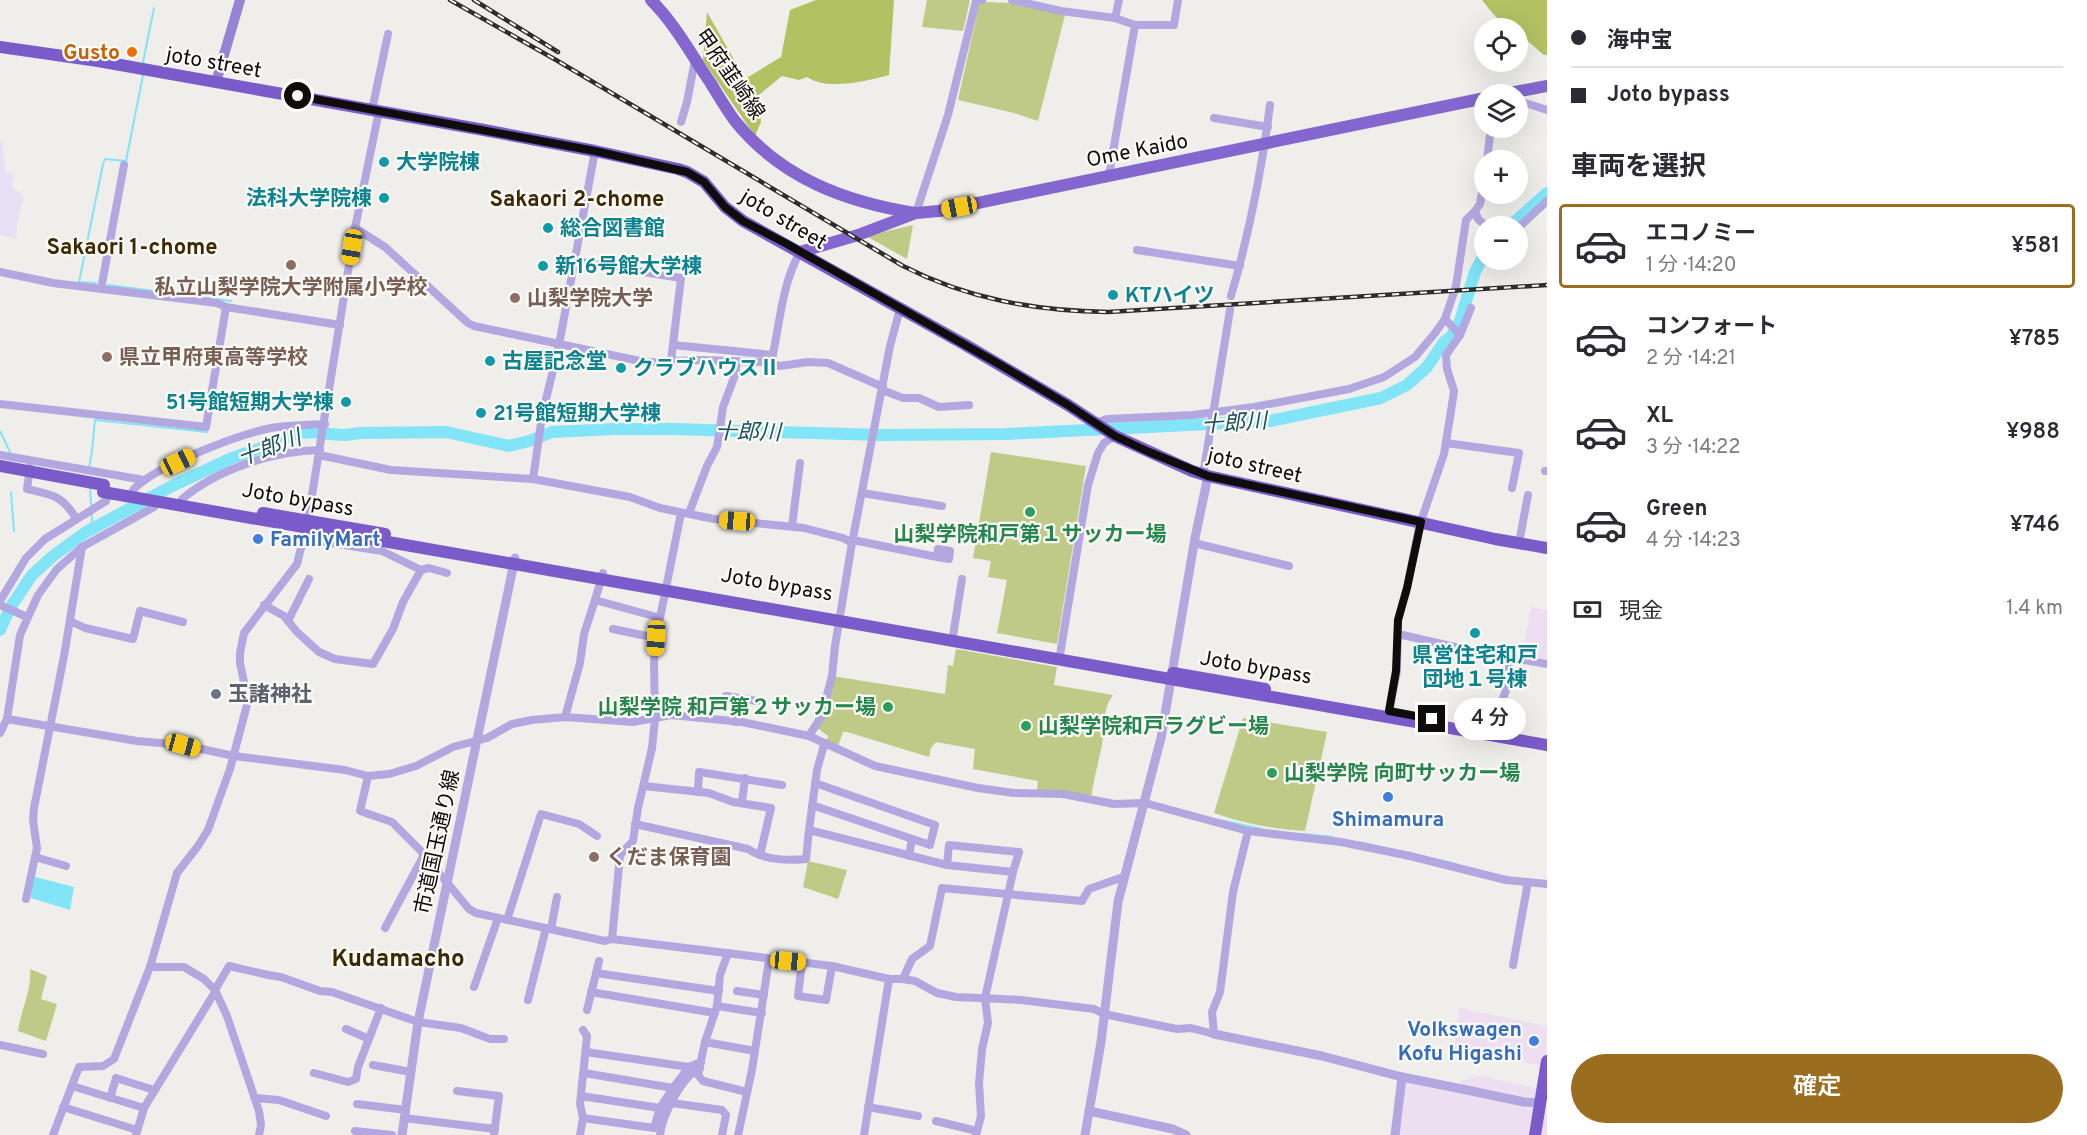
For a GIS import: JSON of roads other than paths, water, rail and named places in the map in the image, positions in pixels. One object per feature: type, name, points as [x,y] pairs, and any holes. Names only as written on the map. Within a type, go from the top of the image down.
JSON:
[{"type":"highway","name":"joto street","points":[[0,46],[98,61],[595,151],[687,172],[704,182],[725,207],[743,221],[1068,405],[1115,436],[1205,476],[1547,548]]},
{"type":"highway","name":"Joto bypass","points":[[0,466],[104,494]]},
{"type":"highway","name":"Joto bypass","points":[[0,474],[104,494],[135,489],[307,524],[1547,745]]},
{"type":"highway","name":"Joto bypass","points":[[135,489],[155,502],[307,524]]},
{"type":"highway","name":"Joto bypass","points":[[1172,677],[1215,679],[1547,739]]},
{"type":"highway","points":[[1534,1135],[1544,1103],[1547,1061]]},
{"type":"main road","points":[[216,82],[240,0]]},
{"type":"main road","name":"甲府韮崎線","points":[[651,0],[667,16],[735,120],[760,147],[784,167],[844,197],[916,213]]},
{"type":"main road","points":[[1528,90],[1547,86]]},
{"type":"main road","name":"Ome Kaido","points":[[800,252],[858,235],[916,213],[950,208],[1474,100]]},
{"type":"street","points":[[916,213],[948,115],[976,1],[982,0]]},
{"type":"street","points":[[1012,0],[1061,11],[1114,18],[1135,25],[1174,25],[1178,0]]},
{"type":"street","points":[[1114,18],[1119,0]]},
{"type":"street","points":[[1109,175],[1135,25]]},
{"type":"street","points":[[55,1135],[63,1107],[80,1067],[103,1066],[114,1059],[150,967],[177,873],[208,830],[234,756],[248,701],[240,663],[241,644],[248,626],[295,568],[302,545],[320,451],[388,34]]},
{"type":"street","points":[[681,122],[695,60]]},
{"type":"street","points":[[1528,104],[1547,110]]},
{"type":"street","points":[[1231,296],[1257,190],[1270,105]]},
{"type":"street","points":[[1214,118],[1268,127]]},
{"type":"street","points":[[533,479],[542,416],[559,345],[595,151]]},
{"type":"street","points":[[101,289],[124,165]]},
{"type":"street","points":[[1528,219],[1547,201]]},
{"type":"street","points":[[1096,423],[1107,419],[1214,412],[1349,389],[1384,377],[1415,357],[1446,320],[1456,286],[1466,220],[1480,204]]},
{"type":"street","points":[[1475,211],[1477,216]]},
{"type":"street","points":[[355,228],[385,247],[468,323],[559,345],[640,361],[737,362],[772,359]]},
{"type":"street","points":[[1137,250],[1240,266]]},
{"type":"street","points":[[772,359],[784,291],[791,269],[800,252]]},
{"type":"street","points":[[575,261],[681,278],[671,362]]},
{"type":"street","points":[[0,272],[53,283],[217,303],[226,307],[340,325]]},
{"type":"street","points":[[0,404],[206,427],[226,307]]},
{"type":"street","points":[[1389,711],[1395,682],[1398,620],[1421,522],[1446,443],[1454,391],[1447,369],[1446,355],[1460,335],[1471,308]]},
{"type":"street","points":[[809,736],[821,717],[832,676],[839,618],[862,493],[900,309]]},
{"type":"street","points":[[1085,1135],[1104,1014],[1118,902],[1161,738],[1230,310]]},
{"type":"street","points":[[1446,320],[1460,335]]},
{"type":"street","points":[[673,345],[772,359],[780,366],[808,362],[828,363],[903,398],[919,398],[939,407],[969,405]]},
{"type":"street","points":[[595,600],[660,618],[665,587],[685,513],[719,438],[723,407],[735,375],[737,362]]},
{"type":"street","points":[[0,455],[89,471],[135,489],[194,455],[232,440],[276,427],[324,424]]},
{"type":"street","points":[[1060,657],[1092,470],[1104,443],[1115,436]]},
{"type":"street","points":[[1446,443],[1519,453],[1512,488]]},
{"type":"street","points":[[177,498],[211,480],[250,464],[296,452],[320,451],[391,470],[533,479],[630,497],[660,508],[714,519],[792,526],[832,534],[853,542],[937,557]]},
{"type":"street","points":[[31,461],[27,489],[60,498],[79,516]]},
{"type":"street","points":[[792,526],[800,463]]},
{"type":"street","points":[[862,493],[942,506]]},
{"type":"street","points":[[26,617],[1,604],[26,558],[45,539],[79,516],[104,494]]},
{"type":"street","points":[[1519,543],[1528,495]]},
{"type":"street","points":[[0,733],[6,719],[20,635],[26,617],[46,582],[82,547],[154,507],[155,502]]},
{"type":"street","points":[[302,545],[319,541],[382,551],[421,570],[429,568],[447,573]]},
{"type":"street","points":[[1194,543],[1289,566]]},
{"type":"street","points":[[26,899],[37,848],[33,820],[34,808],[51,726],[82,547]]},
{"type":"street","name":"市道国玉通り線","points":[[402,1135],[418,1022],[515,561]]},
{"type":"street","points":[[264,605],[284,615],[319,652],[335,659],[374,664],[421,570]]},
{"type":"street","points":[[565,717],[580,663],[584,634],[602,577]]},
{"type":"street","points":[[288,621],[309,579]]},
{"type":"street","points":[[952,638],[962,579]]},
{"type":"street","points":[[70,621],[85,628],[133,639],[140,611],[183,622]]},
{"type":"street","points":[[612,939],[620,855],[633,841],[652,748],[655,719],[657,617]]},
{"type":"street","points":[[613,629],[656,638]]},
{"type":"street","points":[[1398,634],[1477,652],[1547,664]]},
{"type":"street","points":[[1501,704],[1506,690],[1510,658]]},
{"type":"street","points":[[726,696],[757,702]]},
{"type":"street","points":[[736,722],[740,698]]},
{"type":"street","points":[[6,719],[137,741],[183,745],[234,756],[317,765],[368,776],[389,774],[416,766],[453,747],[487,738],[512,724],[565,717],[633,723],[671,715],[736,722],[809,736],[824,745],[875,766],[978,788],[1014,793],[1063,794],[1114,804],[1145,803],[1248,831],[1341,842],[1410,856],[1506,880],[1547,884]]},
{"type":"street","points":[[635,824],[748,849],[775,859],[806,859],[815,783],[824,745]]},
{"type":"street","points":[[698,792],[699,771],[782,785]]},
{"type":"street","points":[[368,776],[360,811],[392,822],[424,855],[469,909],[476,913],[605,941],[612,939],[832,966],[889,979],[915,981],[937,993],[956,997],[1021,1000],[1094,1009],[1104,1014],[1177,1029],[1191,1028],[1322,1056],[1402,1077],[1524,1102],[1544,1103]]},
{"type":"street","points":[[742,802],[745,778]]},
{"type":"street","points":[[812,805],[930,845],[935,825],[815,783]]},
{"type":"street","points":[[644,786],[709,793],[733,802],[775,808],[760,855]]},
{"type":"street","points":[[474,987],[503,919],[541,814],[579,824],[597,836]]},
{"type":"street","points":[[809,830],[947,865],[1013,872]]},
{"type":"street","points":[[1214,1034],[1212,1012],[1220,992],[1233,892],[1248,831]]},
{"type":"street","points":[[909,856],[912,839]]},
{"type":"street","points":[[936,1121],[977,1133],[981,1116],[979,1083],[982,1048],[988,1023],[985,998],[1019,852],[949,845],[947,865]]},
{"type":"street","points":[[385,928],[424,855]]},
{"type":"street","points":[[35,857],[66,866]]},
{"type":"street","points":[[903,979],[912,959],[930,946],[942,888],[1082,901],[1089,889],[1123,877]]},
{"type":"street","points":[[1513,965],[1528,882]]},
{"type":"street","points":[[528,1000],[557,897]]},
{"type":"street","points":[[728,953],[720,975],[716,1009],[705,1042],[698,1075],[704,1081],[747,1092]]},
{"type":"street","points":[[738,1135],[762,1013],[769,960]]},
{"type":"street","points":[[587,1010],[599,961]]},
{"type":"street","points":[[802,962],[798,996],[826,1000],[832,966]]},
{"type":"street","points":[[63,1107],[137,1133],[144,1108],[229,966],[281,977],[320,991],[332,992],[418,1022],[461,1028],[490,1039],[504,1039]]},
{"type":"street","points":[[150,967],[184,967],[204,979],[215,991],[227,1016],[261,1117],[259,1135]]},
{"type":"street","points":[[596,973],[719,990]]},
{"type":"street","points":[[864,1135],[889,979]]},
{"type":"street","points":[[737,991],[764,994]]},
{"type":"street","points":[[591,992],[762,1013]]},
{"type":"street","points":[[314,1073],[348,1082],[356,1079],[358,1067],[381,1008]]},
{"type":"street","points":[[346,1029],[369,1039]]},
{"type":"street","points":[[580,1135],[583,1118],[580,1104],[587,1036],[583,1030]]},
{"type":"street","points":[[705,1042],[755,1051]]},
{"type":"street","points":[[0,1045],[43,1054]]},
{"type":"street","points":[[586,1052],[689,1067],[700,1065]]},
{"type":"street","points":[[373,1065],[411,1072]]},
{"type":"street","points":[[660,1135],[665,1114],[694,1070],[700,1065]]},
{"type":"street","points":[[583,1118],[654,1128],[660,1108],[689,1067]]},
{"type":"street","points":[[584,1073],[673,1088]]},
{"type":"street","points":[[1395,1135],[1402,1077]]},
{"type":"street","points":[[110,1098],[116,1078],[154,1090]]},
{"type":"street","points":[[72,1086],[144,1108]]},
{"type":"street","points":[[357,1104],[494,1132],[499,1096],[457,1091]]},
{"type":"street","points":[[581,1096],[660,1108]]},
{"type":"street","points":[[255,1098],[279,1100],[326,1116]]},
{"type":"street","points":[[672,1103],[722,1110],[726,1115],[722,1135]]},
{"type":"street","points":[[868,1107],[918,1116]]},
{"type":"street","points":[[1089,1111],[1173,1129],[1186,1135]]},
{"type":"street","points":[[355,1131],[392,1135]]},
{"type":"water","points":[[35,877],[74,887],[70,910],[31,898]]},
{"type":"waterway","points":[[143,62],[154,8]]},
{"type":"waterway","points":[[96,283],[79,282],[103,164],[105,159],[126,161],[143,75]]},
{"type":"waterway","name":"十郎川","points":[[1521,216],[1547,193]]},
{"type":"waterway","name":"十郎川","points":[[0,630],[10,608],[32,575],[86,532],[174,485],[232,458],[297,433],[319,432],[345,435],[446,432],[509,446],[552,432],[614,429],[882,435],[1006,434],[1270,421],[1381,398],[1407,385],[1427,367],[1459,324],[1476,270]]},
{"type":"waterway","points":[[108,285],[231,301]]},
{"type":"waterway","points":[[89,467],[95,420],[207,432],[208,428]]},
{"type":"waterway","points":[[0,431],[10,452]]},
{"type":"waterway","points":[[90,488],[91,530]]},
{"type":"waterway","points":[[11,492],[14,531]]},
{"type":"waterway","points":[[1220,820],[1262,829]]},
{"type":"waterway","points":[[1303,834],[1333,837]]},
{"type":"waterway","points":[[1359,842],[1456,864]]},
{"type":"railway","points":[[450,0],[556,60],[903,266],[977,295],[1028,306],[1108,312],[1547,285]]},
{"type":"railway","points":[[474,0],[558,52]]},
{"type":"place","name":"Gusto","points":[[132,52]]},
{"type":"place","name":"大学院棟","points":[[384,162]]},
{"type":"place","name":"法科大学院棟","points":[[384,198]]},
{"type":"place","name":"総合図書館","points":[[548,228]]},
{"type":"place","name":"私立山梨学院大学附属小学校","points":[[291,265]]},
{"type":"place","name":"新16号館大学棟","points":[[543,266]]},
{"type":"place","name":"KTハイツ","points":[[1113,295]]},
{"type":"place","name":"山梨学院大学","points":[[515,298]]},
{"type":"place","name":"県立甲府東高等学校","points":[[107,357]]},
{"type":"place","name":"古屋記念堂","points":[[490,361]]},
{"type":"place","name":"クラブハウスⅡ","points":[[621,368]]},
{"type":"place","name":"51号館短期大学棟","points":[[346,402]]},
{"type":"place","name":"21号館短期大学棟","points":[[481,413]]},
{"type":"place","name":"山梨学院和戸第１サッカー場","points":[[1030,512]]},
{"type":"place","name":"FamilyMart","points":[[258,539]]},
{"type":"place","name":"県営住宅和戸 団地１号棟","points":[[1475,633]]},
{"type":"place","name":"玉諸神社","points":[[216,694]]},
{"type":"place","name":"山梨学院 和戸第２サッカー場","points":[[888,707]]},
{"type":"place","name":"山梨学院和戸ラグビー場","points":[[1026,726]]},
{"type":"place","name":"山梨学院 向町サッカー場","points":[[1272,773]]},
{"type":"place","name":"Shimamura","points":[[1388,797]]},
{"type":"place","name":"くだま保育園","points":[[594,857]]},
{"type":"place","name":"Volkswagen Kofu Higashi","points":[[1534,1041]]},
{"type":"district","name":"Sakaori 2-chome","points":[[577,198]]},
{"type":"district","name":"Sakaori 1-chome","points":[[132,246]]},
{"type":"district","name":"Kudamacho","points":[[398,958]]}]
